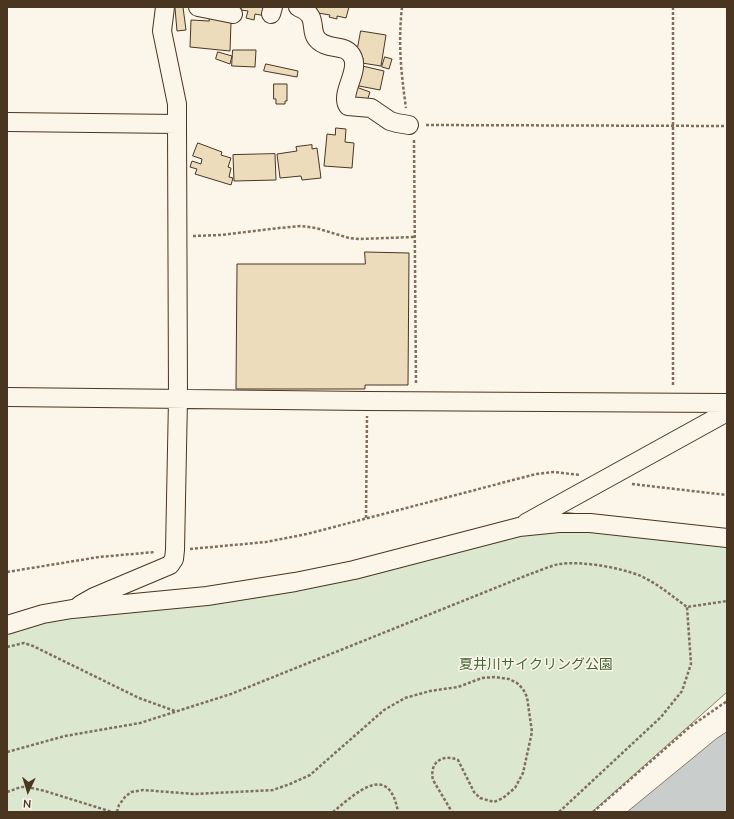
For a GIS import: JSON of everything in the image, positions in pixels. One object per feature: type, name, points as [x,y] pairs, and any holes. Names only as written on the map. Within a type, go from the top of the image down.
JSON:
[{"type":"street","points":[[72,610],[94,597],[170,565],[174,559],[178,399],[178,124],[177,104],[162,30],[166,7]]},
{"type":"street","points":[[198,7],[233,14]]},
{"type":"street","points":[[298,7],[308,12],[312,16],[316,39],[325,45],[347,50],[354,59],[353,72],[347,95],[346,103],[348,106],[372,108],[390,120],[397,123],[409,124]]},
{"type":"street","points":[[7,122],[178,124]]},
{"type":"street","points":[[7,397],[416,402],[727,403]]},
{"type":"street","points":[[519,527],[727,412]]},
{"type":"street","points":[[7,625],[43,614],[207,596],[295,582],[354,570],[519,527],[559,523],[590,523],[727,538]]},
{"type":"path","points":[[402,7],[399,51],[401,73],[409,124],[414,133],[416,402]]},
{"type":"path","points":[[673,7],[673,403]]},
{"type":"path","points":[[409,124],[727,126]]},
{"type":"path","points":[[178,236],[221,235],[301,226],[316,228],[349,238],[359,239],[414,237]]},
{"type":"path","points":[[366,518],[367,401]]},
{"type":"path","points":[[7,572],[99,557],[266,542],[307,534],[536,474],[554,472],[727,495]]},
{"type":"path","points":[[7,752],[64,736],[140,723],[231,694],[530,574],[559,564],[589,564],[640,576],[657,585],[687,607],[727,601]]},
{"type":"path","points":[[559,812],[661,717],[682,690],[690,664],[687,607]]},
{"type":"path","points":[[7,647],[24,644],[33,646],[139,698],[175,711]]},
{"type":"path","points":[[117,812],[119,805],[125,797],[131,792],[143,790],[194,794],[273,790],[310,775],[384,710],[405,698],[430,691],[458,687],[482,678],[494,677],[509,679],[517,683],[527,697],[532,727],[523,774],[515,788],[503,798],[494,802],[480,798],[474,792],[458,760],[447,757],[439,760],[433,766],[433,780],[452,812]]},
{"type":"path","points":[[593,812],[691,726],[727,701]]},
{"type":"path","points":[[333,812],[350,797],[365,787],[372,785],[382,785],[389,789],[393,794],[398,812]]},
{"type":"path","points":[[7,792],[20,787],[45,790],[112,812]]},
{"type":"green space","name":"夏井川サイクリング公園","points":[[555,511],[727,532],[727,692],[592,812],[7,812],[7,621],[291,580]]},
{"type":"shaded area","points":[[727,732],[727,812],[627,812],[716,739]]},
{"type":"building","points":[[183,7],[186,30],[177,31],[175,8]]},
{"type":"building","points":[[242,7],[268,7],[266,16],[255,14],[254,20],[246,18],[248,11],[241,10]]},
{"type":"building","points":[[313,7],[349,7],[346,18],[337,16],[337,19],[329,17],[330,15],[312,12]]},
{"type":"building","points":[[209,17],[231,22],[230,51],[190,47],[191,20],[209,21]]},
{"type":"building","points":[[361,31],[386,35],[381,66],[362,63],[363,58],[356,58]]},
{"type":"building","points":[[233,50],[256,50],[255,67],[232,66]]},
{"type":"building","points":[[218,52],[232,56],[230,64],[216,59]]},
{"type":"building","points":[[385,57],[392,59],[389,69],[382,67]]},
{"type":"building","points":[[266,64],[298,71],[297,77],[264,71]]},
{"type":"building","points":[[358,65],[384,71],[380,90],[354,85]]},
{"type":"building","points":[[274,84],[287,84],[287,101],[285,101],[285,104],[276,104],[276,99],[274,99]]},
{"type":"building","points":[[356,87],[370,92],[366,104],[352,100]]},
{"type":"building","points":[[336,128],[346,129],[345,142],[354,143],[352,168],[324,166],[327,134],[335,135]]},
{"type":"building","points":[[198,143],[222,152],[221,155],[231,158],[228,167],[231,168],[229,177],[233,178],[231,185],[195,174],[197,169],[190,167],[192,161],[201,164],[202,159],[193,156]]},
{"type":"building","points":[[312,145],[312,149],[317,148],[321,178],[302,180],[301,176],[280,178],[277,154],[297,151],[296,147]]},
{"type":"building","points":[[275,154],[276,180],[234,181],[233,155]]},
{"type":"building","points":[[365,252],[409,253],[408,385],[365,385],[365,389],[236,389],[237,264],[365,264]]}]
